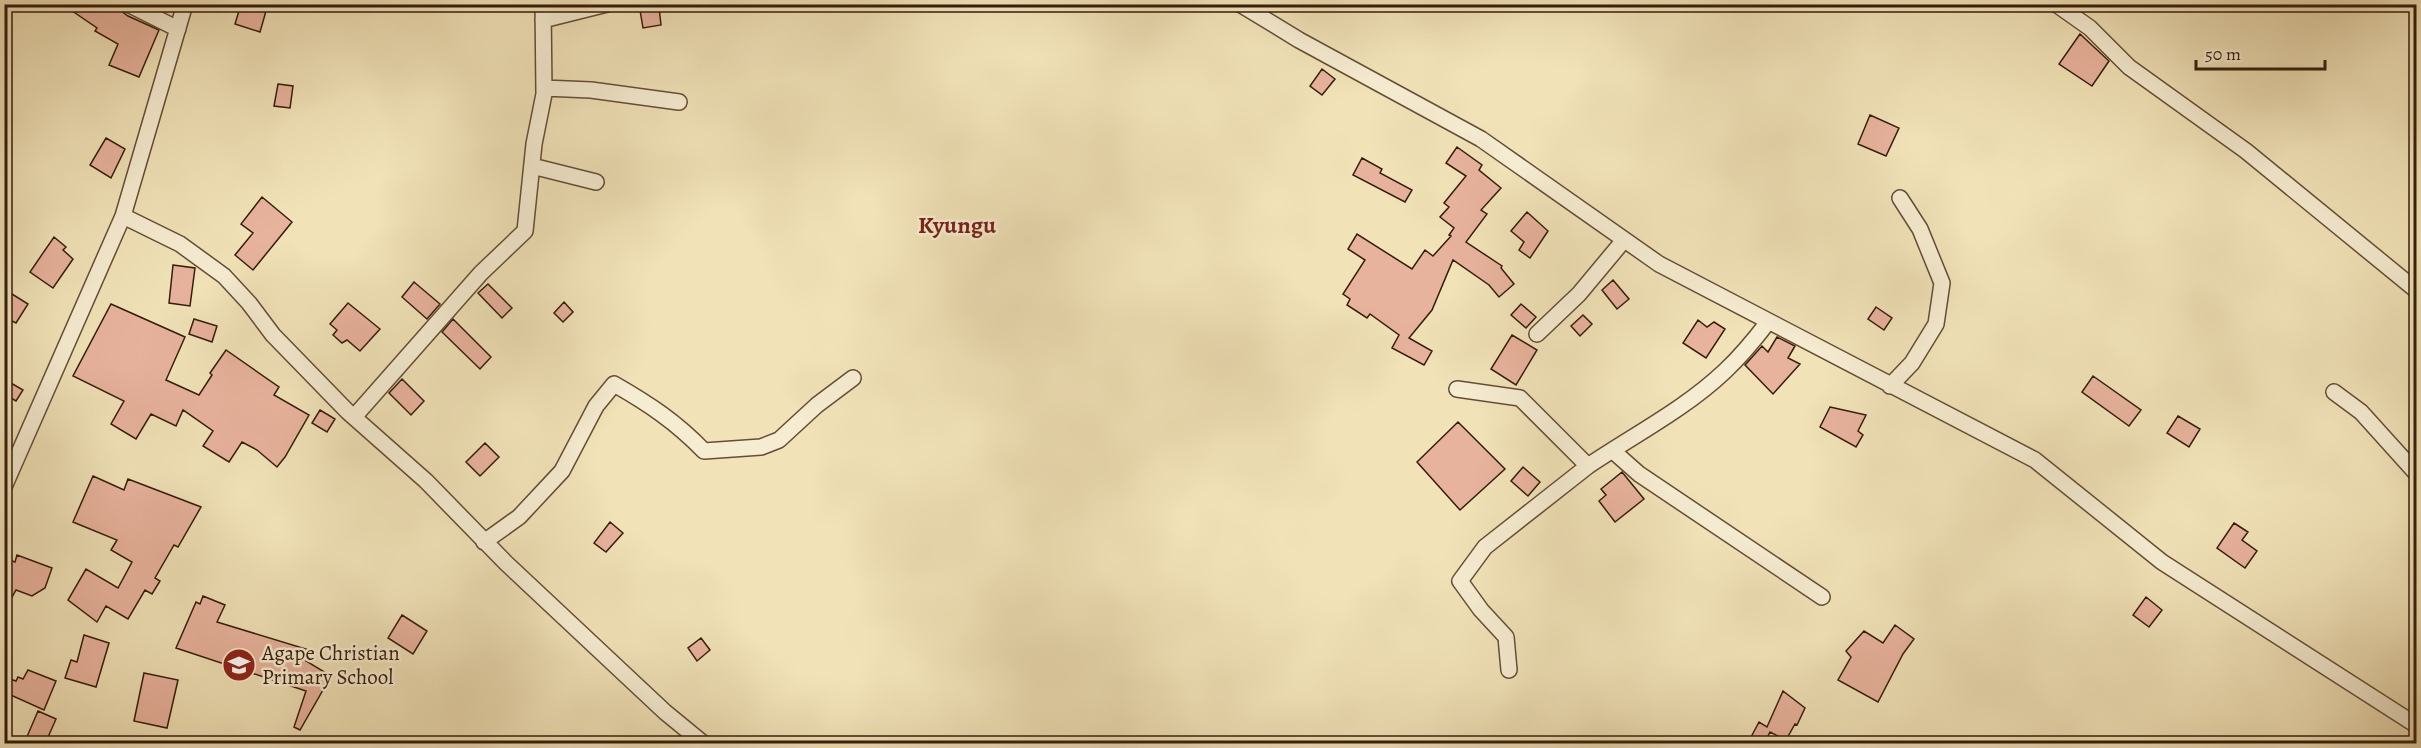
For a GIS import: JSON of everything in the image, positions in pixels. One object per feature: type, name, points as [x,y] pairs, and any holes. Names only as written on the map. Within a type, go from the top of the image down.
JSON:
[{"type":"street","points":[[128,4],[178,29]]},
{"type":"street","points":[[4,488],[123,216],[185,4]]},
{"type":"street","points":[[354,417],[481,273],[525,231],[544,88],[543,12],[607,4]]},
{"type":"street","points":[[1240,4],[1299,40],[1481,139],[1659,264],[2035,460],[2162,562],[2416,725]]},
{"type":"street","points":[[2056,4],[2106,42],[2129,67],[2246,151],[2416,290]]},
{"type":"street","points":[[544,88],[591,90],[679,102]]},
{"type":"street","points":[[532,166],[596,182]]},
{"type":"street","points":[[1890,386],[1912,363],[1936,324],[1942,284],[1920,229],[1900,198]]},
{"type":"street","points":[[123,216],[180,244],[224,276],[249,303],[273,335],[354,417],[426,481],[484,542],[665,712],[704,744]]},
{"type":"street","points":[[1537,334],[1580,294],[1624,240]]},
{"type":"street","points":[[1509,669],[1506,636],[1481,610],[1460,581],[1485,546],[1588,466],[1678,408],[1725,371],[1768,322]]},
{"type":"street","points":[[484,542],[519,518],[562,471],[596,406],[614,384],[654,407],[686,432],[704,451],[762,447],[779,440],[853,378]]},
{"type":"street","points":[[1457,389],[1520,398],[1588,466]]},
{"type":"street","points":[[2334,392],[2361,412],[2416,473]]},
{"type":"street","points":[[1613,451],[1639,474],[1822,597]]},
{"type":"building","points":[[62,4],[118,4],[120,10],[128,16],[159,30],[139,77],[109,65],[118,44],[95,31],[97,28]]},
{"type":"building","points":[[241,4],[266,11],[260,32],[235,24]]},
{"type":"building","points":[[659,7],[661,25],[643,28],[640,10]]},
{"type":"building","points":[[2080,34],[2109,61],[2092,86],[2059,64]]},
{"type":"building","points":[[1322,69],[1335,79],[1322,95],[1310,86]]},
{"type":"building","points":[[278,84],[293,86],[290,108],[274,106]]},
{"type":"building","points":[[1870,115],[1899,128],[1886,156],[1858,144]]},
{"type":"building","points":[[106,138],[125,149],[111,178],[90,165]]},
{"type":"building","points":[[1457,147],[1482,165],[1479,170],[1501,188],[1481,210],[1487,214],[1466,242],[1502,266],[1501,268],[1514,284],[1499,297],[1489,285],[1453,260],[1432,310],[1409,338],[1432,351],[1424,365],[1392,348],[1399,335],[1370,314],[1367,318],[1347,305],[1350,299],[1343,294],[1365,260],[1348,249],[1357,234],[1412,269],[1425,250],[1433,256],[1451,236],[1449,235],[1454,228],[1440,217],[1449,207],[1444,203],[1466,176],[1446,163]]},
{"type":"building","points":[[1362,158],[1382,169],[1380,173],[1412,190],[1405,202],[1353,175]]},
{"type":"building","points":[[262,197],[292,222],[253,270],[235,255],[253,233],[241,224]]},
{"type":"building","points":[[1527,212],[1548,231],[1530,258],[1519,250],[1524,242],[1511,231]]},
{"type":"building","points":[[54,237],[66,247],[63,250],[73,259],[53,288],[30,272]]},
{"type":"building","points":[[173,265],[195,268],[190,306],[169,303]]},
{"type":"building","points":[[1613,280],[1629,299],[1617,309],[1602,290]]},
{"type":"building","points":[[414,282],[440,304],[427,319],[402,297]]},
{"type":"building","points":[[488,284],[512,308],[502,318],[478,293]]},
{"type":"building","points":[[4,289],[28,304],[16,323],[4,317]]},
{"type":"building","points":[[564,302],[573,312],[563,322],[554,313]]},
{"type":"building","points":[[348,303],[380,329],[360,351],[347,340],[342,343],[333,335],[337,330],[330,324]]},
{"type":"building","points":[[111,304],[185,337],[166,380],[199,395],[212,375],[210,373],[226,350],[279,387],[274,395],[309,415],[277,467],[257,450],[242,442],[229,462],[203,446],[213,431],[183,410],[176,426],[151,414],[136,439],[111,424],[124,401],[73,376]]},
{"type":"building","points":[[1521,304],[1536,317],[1526,328],[1511,315]]},
{"type":"building","points":[[1876,307],[1892,318],[1884,330],[1868,319]]},
{"type":"building","points":[[1583,315],[1592,324],[1580,336],[1571,326]]},
{"type":"building","points":[[194,319],[217,326],[212,342],[189,334]]},
{"type":"building","points":[[453,319],[491,357],[480,369],[442,332]]},
{"type":"building","points":[[1698,320],[1707,327],[1714,322],[1725,329],[1706,358],[1683,343]]},
{"type":"building","points":[[1512,335],[1537,350],[1516,385],[1491,369]]},
{"type":"building","points":[[1777,337],[1795,346],[1788,358],[1800,364],[1773,394],[1745,365],[1762,346],[1768,352]]},
{"type":"building","points":[[2093,376],[2141,410],[2129,426],[2082,392]]},
{"type":"building","points":[[4,379],[23,390],[16,401],[4,394]]},
{"type":"building","points":[[402,379],[424,401],[411,415],[389,393]]},
{"type":"building","points":[[1830,407],[1866,415],[1858,431],[1863,435],[1856,447],[1820,427]]},
{"type":"building","points":[[320,410],[335,419],[327,432],[312,423]]},
{"type":"building","points":[[2178,416],[2200,429],[2189,447],[2167,433]]},
{"type":"building","points":[[1458,422],[1505,469],[1460,510],[1417,462]]},
{"type":"building","points":[[485,443],[499,457],[480,476],[466,462]]},
{"type":"building","points":[[1523,467],[1540,482],[1528,496],[1511,481]]},
{"type":"building","points":[[1622,472],[1644,499],[1615,522],[1599,501],[1606,495],[1601,489]]},
{"type":"building","points":[[93,476],[124,490],[128,479],[201,507],[178,547],[174,545],[155,578],[160,581],[152,594],[145,590],[128,619],[106,606],[97,622],[68,600],[86,569],[118,588],[132,562],[111,550],[117,540],[73,522]]},
{"type":"building","points":[[610,522],[623,533],[606,552],[594,543]]},
{"type":"building","points":[[2234,523],[2248,532],[2242,540],[2257,551],[2245,568],[2217,548]]},
{"type":"building","points":[[17,555],[52,568],[45,588],[32,596],[16,590],[4,612],[4,558],[15,562]]},
{"type":"building","points":[[203,596],[225,605],[217,622],[309,650],[306,661],[331,676],[300,730],[294,727],[306,691],[176,648],[196,602],[200,604]]},
{"type":"building","points":[[2146,597],[2162,610],[2149,627],[2133,615]]},
{"type":"building","points":[[402,615],[427,631],[413,654],[388,638]]},
{"type":"building","points":[[1895,625],[1914,639],[1903,654],[1878,702],[1838,680],[1851,657],[1846,651],[1864,631],[1883,643]]},
{"type":"building","points":[[84,635],[109,643],[96,687],[65,678],[71,660],[77,662]]},
{"type":"building","points":[[701,638],[710,650],[697,661],[688,648]]},
{"type":"building","points":[[28,670],[56,681],[44,710],[4,692],[4,677],[16,681],[18,677],[23,679]]},
{"type":"building","points":[[144,673],[178,680],[167,728],[134,721]]},
{"type":"building","points":[[1783,691],[1805,708],[1797,725],[1795,724],[1786,740],[1770,732],[1764,744],[1750,739],[1759,722],[1767,727]]},
{"type":"building","points":[[38,711],[56,719],[45,744],[37,744],[26,739]]},
{"type":"place","name":"Agape Christian Primary School","points":[[239,665]]},
{"type":"district","name":"Kyungu","points":[[957,225]]}]
